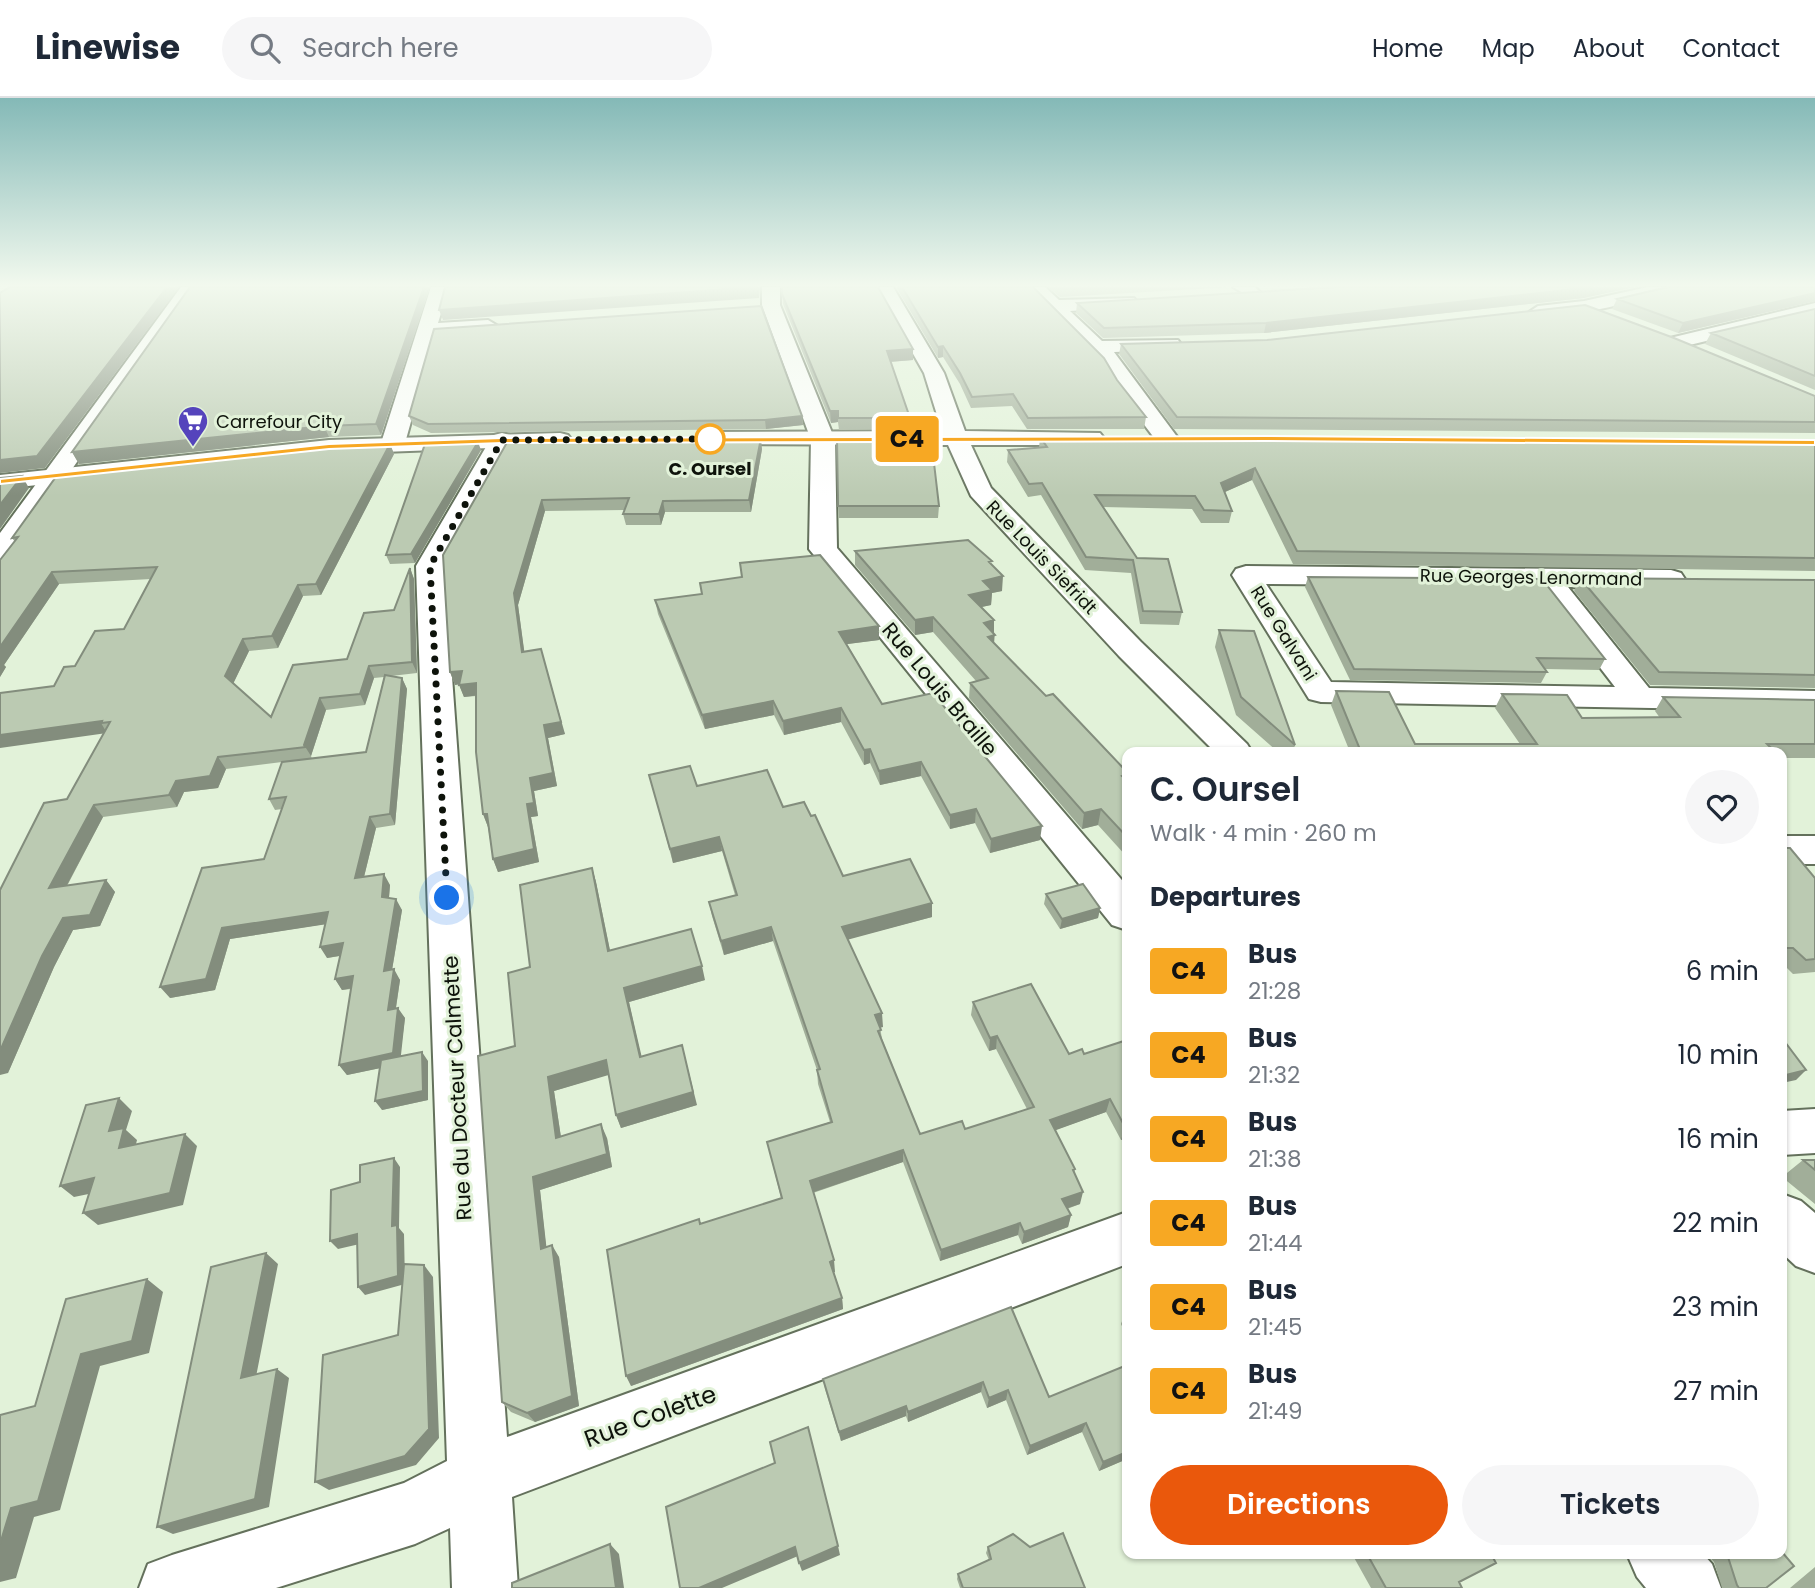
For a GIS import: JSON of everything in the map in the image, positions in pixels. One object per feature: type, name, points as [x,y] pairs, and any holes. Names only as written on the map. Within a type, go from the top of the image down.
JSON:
[{"type":"street","points":[[0,552],[140,357]]},
{"type":"street","points":[[393,443],[419,357]]},
{"type":"street","points":[[789,357],[823,440]]},
{"type":"street","name":"Rue Louis Siefridt","points":[[926,357],[956,438],[980,491],[1130,649],[1230,747]]},
{"type":"street","points":[[1108,357],[1166,438]]},
{"type":"street","points":[[689,439],[1113,438]]},
{"type":"street","points":[[1140,438],[1191,438]]},
{"type":"street","name":"Rue du Docteur Calmette","points":[[485,1588],[430,566],[502,440]]},
{"type":"street","points":[[0,482],[253,454],[393,443],[580,440]]},
{"type":"street","name":"Rue Louis Braille","points":[[823,440],[823,548],[1122,908]]},
{"type":"street","name":"Rue Georges Lenormand","points":[[1246,575],[1693,579]]},
{"type":"street","name":"Rue Galvani","points":[[1246,575],[1321,692],[1639,697]]},
{"type":"street","points":[[1545,577],[1639,697],[1815,701]]},
{"type":"street","points":[[1787,850],[1815,850]]},
{"type":"street","points":[[1787,1133],[1815,1131]]},
{"type":"street","points":[[1787,1223],[1815,1247]]},
{"type":"street","name":"Rue Colette","points":[[172,1588],[415,1512],[478,1479],[1122,1240]]},
{"type":"street","points":[[1664,1559],[1688,1588]]},
{"type":"building","points":[[0,357],[114,357],[37,456],[0,460]]},
{"type":"building","points":[[140,357],[400,357],[376,424],[324,426],[72,452]]},
{"type":"building","points":[[426,357],[780,357],[802,416],[765,420],[428,424],[409,416]]},
{"type":"building","points":[[808,357],[889,357],[910,418],[838,418],[838,411],[830,411]]},
{"type":"building","points":[[950,357],[1103,357],[1146,417],[1028,418],[1013,394],[972,397]]},
{"type":"building","points":[[1131,357],[1719,357],[1815,396],[1815,422],[1177,417]]},
{"type":"building","points":[[1768,357],[1815,357],[1815,376]]},
{"type":"building","points":[[916,437],[919,446],[932,446],[939,506],[838,506],[837,438]]},
{"type":"building","points":[[1040,437],[1815,441],[1815,558],[1297,551],[1255,468],[1221,483],[1232,511],[1204,510],[1195,496],[1095,495],[1137,558],[1168,559],[1182,612],[1143,611],[1133,560],[1086,557],[1042,483],[1029,484],[1008,450],[1047,447]]},
{"type":"building","points":[[761,438],[749,500],[663,501],[659,514],[623,514],[629,498],[542,500],[514,593],[522,652],[541,649],[561,722],[544,725],[553,773],[530,778],[534,803],[527,804],[534,849],[493,859],[487,814],[483,814],[476,752],[476,683],[459,685],[462,671],[450,672],[443,555],[509,439]]},
{"type":"building","points":[[478,442],[411,554],[386,555],[425,444]]},
{"type":"building","points":[[390,444],[316,584],[298,585],[272,636],[243,639],[225,676],[271,717],[293,665],[347,659],[364,613],[394,610],[410,568],[412,662],[369,666],[360,694],[320,698],[304,745],[306,747],[218,757],[210,776],[176,781],[169,795],[94,805],[49,888],[106,880],[90,915],[63,918],[42,956],[0,1051],[0,890],[44,803],[67,799],[110,722],[0,735],[0,693],[54,686],[64,667],[75,666],[95,631],[124,629],[157,567],[52,572],[0,647],[0,560],[18,537],[12,538],[58,474],[325,447]]},
{"type":"building","points":[[22,476],[0,505],[0,478]]},
{"type":"building","points":[[968,540],[992,561],[989,562],[1003,576],[983,581],[992,590],[969,595],[994,620],[984,623],[995,635],[988,637],[1046,696],[1053,694],[1122,767],[1122,832],[1101,809],[1084,813],[970,683],[988,678],[933,617],[915,620],[855,551]]},
{"type":"building","points":[[820,555],[879,626],[839,632],[882,704],[933,693],[1042,826],[991,839],[976,809],[950,815],[921,762],[879,771],[870,749],[864,750],[841,708],[783,721],[773,701],[702,715],[655,600],[702,594],[700,583],[742,577],[740,563]]},
{"type":"building","points":[[1308,577],[1542,579],[1605,659],[1537,658],[1547,672],[1354,669]]},
{"type":"building","points":[[1580,578],[1815,580],[1815,675],[1659,672]]},
{"type":"building","points":[[1219,630],[1254,631],[1295,745],[1241,697]]},
{"type":"building","points":[[385,675],[402,678],[390,814],[370,817],[355,878],[384,874],[382,897],[396,899],[384,971],[394,969],[388,1010],[398,1008],[393,1053],[339,1065],[353,976],[335,979],[343,943],[320,947],[328,912],[222,928],[206,979],[160,987],[202,868],[264,859],[286,797],[269,799],[282,762],[366,752]]},
{"type":"building","points":[[1336,691],[1389,692],[1415,744],[1537,744],[1502,694],[1567,695],[1582,718],[1680,717],[1663,697],[1815,700],[1815,744],[1767,744],[1770,747],[1359,747]]},
{"type":"building","points":[[690,766],[697,786],[767,770],[783,807],[804,802],[811,816],[815,815],[843,876],[910,859],[932,903],[842,927],[882,1013],[875,1015],[881,1030],[878,1031],[920,1134],[962,1121],[965,1129],[1034,1107],[997,1036],[990,1038],[973,1002],[1031,984],[1069,1054],[1082,1049],[1084,1054],[1122,1042],[1122,1121],[1110,1099],[1050,1120],[1075,1169],[1073,1170],[1083,1192],[1062,1199],[1071,1215],[1024,1232],[1020,1223],[941,1250],[903,1150],[810,1181],[834,1260],[830,1262],[842,1298],[626,1376],[607,1250],[699,1219],[700,1224],[782,1198],[767,1142],[832,1122],[817,1070],[820,1069],[771,927],[721,941],[709,902],[737,895],[719,837],[670,849],[649,775]]},
{"type":"building","points":[[1787,848],[1790,848],[1815,878],[1815,959],[1806,960],[1793,948],[1787,948]]},
{"type":"building","points":[[592,868],[608,951],[691,929],[702,966],[624,988],[640,1057],[682,1045],[693,1092],[616,1115],[606,1060],[548,1077],[556,1138],[601,1124],[607,1154],[533,1177],[541,1249],[552,1245],[572,1396],[527,1413],[502,1402],[478,1056],[515,1046],[508,973],[530,967],[520,885]]},
{"type":"building","points":[[1083,884],[1100,908],[1062,919],[1046,894]]},
{"type":"building","points":[[1787,1045],[1806,1070],[1787,1075]]},
{"type":"building","points":[[422,1052],[423,1091],[375,1101],[381,1060]]},
{"type":"building","points":[[119,1098],[109,1131],[124,1128],[119,1148],[185,1134],[170,1193],[83,1213],[94,1178],[60,1186],[86,1105]]},
{"type":"building","points":[[394,1158],[392,1226],[397,1225],[398,1276],[358,1287],[357,1234],[330,1241],[331,1190],[360,1182],[360,1165]]},
{"type":"building","points":[[1803,1160],[1815,1160],[1815,1170]]},
{"type":"building","points":[[266,1253],[241,1378],[277,1369],[255,1499],[157,1527],[211,1267]]},
{"type":"building","points":[[404,1264],[424,1265],[429,1429],[405,1456],[315,1482],[323,1355],[398,1335]]},
{"type":"building","points":[[147,1279],[132,1341],[81,1354],[38,1501],[11,1508],[0,1544],[0,1415],[35,1406],[66,1299]]},
{"type":"building","points":[[1011,1307],[1049,1397],[1122,1367],[1122,1454],[1103,1462],[1086,1423],[1030,1446],[1008,1390],[989,1398],[983,1382],[908,1412],[906,1406],[839,1432],[823,1379]]},
{"type":"building","points":[[808,1427],[838,1546],[799,1563],[795,1547],[699,1588],[680,1588],[666,1507],[775,1463],[770,1442]]},
{"type":"building","points":[[1063,1533],[1085,1588],[963,1588],[958,1574],[991,1559],[988,1547],[1013,1534],[1030,1547]]},
{"type":"building","points":[[610,1544],[616,1588],[512,1588],[512,1583]]},
{"type":"building","points":[[1787,1558],[1794,1566],[1766,1588],[1739,1588],[1729,1559]]},
{"type":"building","points":[[1370,1559],[1494,1559],[1496,1563],[1459,1582],[1462,1588],[1386,1588]]},
{"type":"bus line","name":"C4","points":[[0,482],[329,447],[502,440],[1269,438],[1815,443]]},
{"type":"place","name":"C. Oursel","points":[[710,439]]},
{"type":"place","name":"Carrefour City","points":[[193,448]]},
{"type":"route","points":[[447,898],[430,566],[502,440],[716,439],[710,439]]}]
